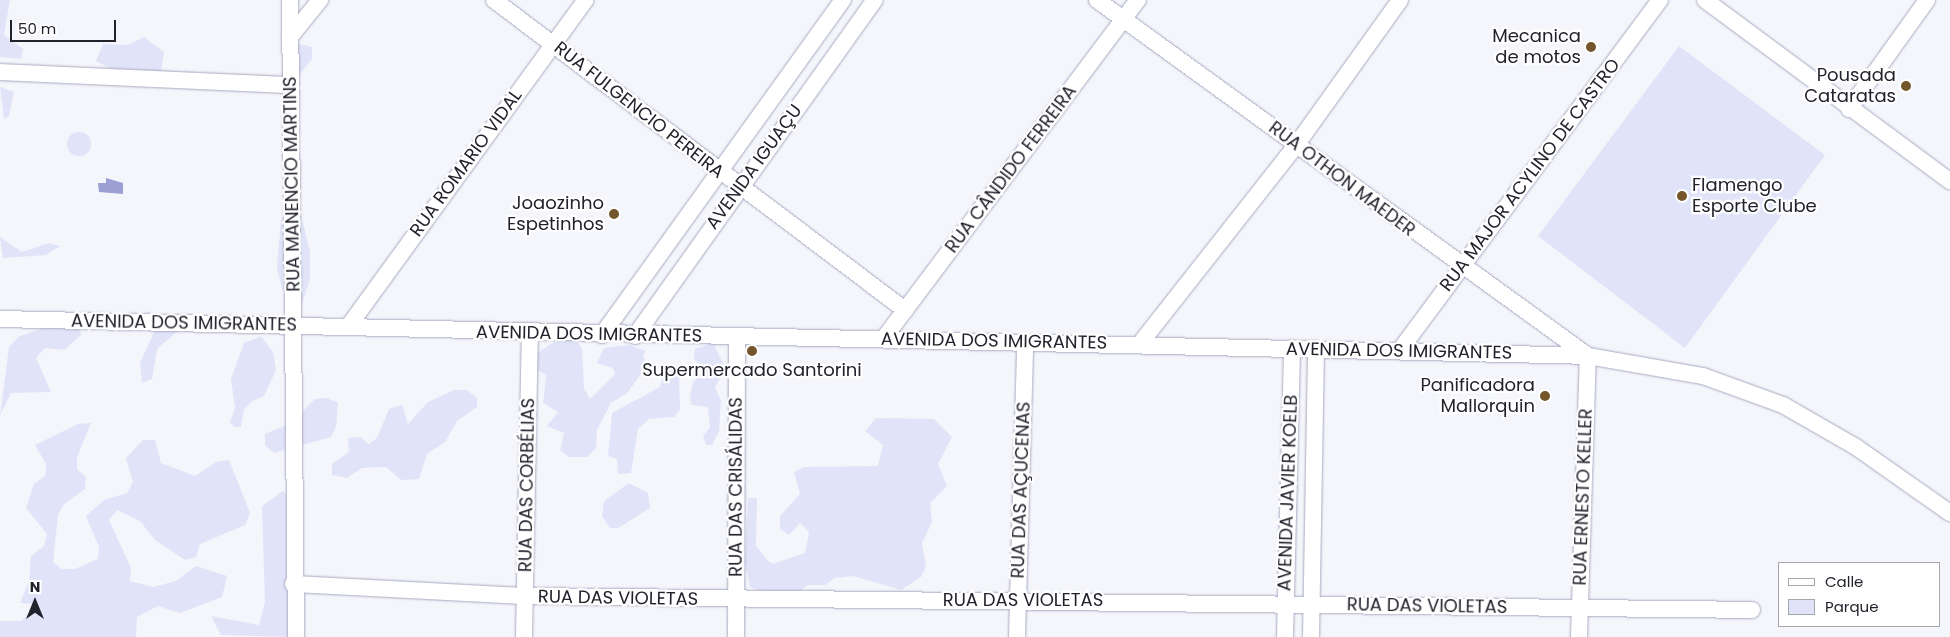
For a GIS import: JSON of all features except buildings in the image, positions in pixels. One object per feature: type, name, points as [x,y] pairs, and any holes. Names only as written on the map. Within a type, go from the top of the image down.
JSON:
[{"type":"street","name":"RUA MANENCIO MARTINS","points":[[290,0],[294,326],[293,584],[296,637]]},
{"type":"street","points":[[290,38],[320,0]]},
{"type":"street","name":"RUA FULGENCIO PEREIRA","points":[[494,0],[718,171],[905,310]]},
{"type":"street","name":"RUA ROMARIO VIDAL","points":[[348,327],[586,0]]},
{"type":"street","name":"AVENIDA IGUAÇU","points":[[602,335],[718,171],[843,0]]},
{"type":"street","name":"AVENIDA IGUAÇU","points":[[635,336],[738,186],[875,0]]},
{"type":"street","name":"RUA OTHON MAEDER","points":[[1097,0],[1296,144],[1462,268],[1588,356]]},
{"type":"street","name":"RUA CÂNDIDO FERREIRA","points":[[884,338],[1138,0]]},
{"type":"street","points":[[1139,345],[1296,144],[1400,0]]},
{"type":"street","name":"RUA MAJOR ACYLINO DE CASTRO","points":[[1400,350],[1660,0]]},
{"type":"street","points":[[1705,0],[1849,109],[1950,182]]},
{"type":"street","points":[[1849,109],[1927,0]]},
{"type":"street","points":[[0,72],[290,86]]},
{"type":"street","name":"AVENIDA DOS IMIGRANTES","points":[[0,319],[348,327],[530,334],[884,338],[1588,356],[1703,376],[1783,405],[1856,447],[1950,513]]},
{"type":"street","name":"RUA DAS CORBÉLIAS","points":[[524,637],[530,334]]},
{"type":"street","name":"RUA DAS CRISÁLIDAS","points":[[736,637],[737,337]]},
{"type":"street","name":"RUA DAS AÇUCENAS","points":[[1017,637],[1025,343]]},
{"type":"street","name":"AVENIDA JAVIER KOELB","points":[[1284,637],[1292,348]]},
{"type":"street","name":"AVENIDA JAVIER KOELB","points":[[1311,637],[1316,349]]},
{"type":"street","name":"RUA ERNESTO KELLER","points":[[1580,637],[1588,356]]},
{"type":"street","name":"RUA DAS VIOLETAS","points":[[293,584],[526,596],[1285,602],[1580,610],[1752,610]]},
{"type":"green space","points":[[0,0],[10,0],[4,35],[23,49],[21,59],[0,57]]},
{"type":"green space","points":[[144,37],[164,52],[161,71],[113,70],[96,61],[103,44],[128,45]]},
{"type":"green space","points":[[295,43],[312,47],[312,59],[292,84],[281,81],[281,75]]},
{"type":"green space","name":"Flamengo Esporte Clube","points":[[1679,46],[1825,155],[1685,348],[1538,236]]},
{"type":"green space","points":[[0,87],[14,92],[9,116],[4,119]]},
{"type":"green space","points":[[79,132],[88,135],[91,144],[88,153],[79,156],[70,153],[67,144],[70,135]]},
{"type":"green space","points":[[299,205],[310,252],[310,280],[301,305],[282,290],[277,267],[281,221],[286,210]]},
{"type":"green space","points":[[0,237],[22,252],[49,243],[60,246],[46,255],[3,258]]},
{"type":"green space","points":[[48,326],[80,328],[81,335],[64,350],[45,348],[36,358],[51,392],[11,393],[0,415],[9,347],[18,337]]},
{"type":"green space","points":[[155,330],[179,330],[157,349],[152,379],[142,383],[140,363]]},
{"type":"green space","points":[[261,336],[273,352],[276,370],[264,396],[252,401],[244,410],[241,427],[234,427],[230,422],[235,408],[231,379],[244,343]]},
{"type":"green space","points":[[576,339],[582,349],[584,389],[590,399],[615,374],[613,368],[597,363],[604,348],[629,345],[646,351],[643,355],[647,366],[627,393],[611,403],[597,430],[596,448],[587,457],[569,457],[560,450],[564,433],[547,426],[558,412],[543,403],[546,375],[535,369],[537,353],[557,340]]},
{"type":"green space","points":[[713,343],[726,369],[715,387],[721,401],[719,431],[712,445],[706,445],[703,437],[710,427],[708,407],[692,405],[690,399],[692,384],[703,370],[694,359],[695,349]]},
{"type":"green space","points":[[666,368],[679,374],[680,410],[674,417],[649,419],[638,429],[631,473],[618,474],[617,459],[608,456],[612,413],[660,387]]},
{"type":"green space","points":[[454,390],[467,390],[477,398],[477,407],[457,421],[445,442],[427,454],[419,479],[401,480],[386,467],[362,468],[347,478],[332,475],[332,464],[349,452],[348,438],[360,437],[369,444],[377,438],[389,409],[402,405],[408,424],[428,402]]},
{"type":"green space","points":[[327,398],[338,403],[336,427],[331,437],[274,453],[265,445],[265,434],[290,424],[315,399]]},
{"type":"green space","points":[[876,418],[934,419],[952,437],[938,464],[947,486],[930,503],[932,522],[922,543],[926,566],[921,577],[901,590],[853,576],[835,578],[825,585],[808,585],[798,592],[768,593],[750,587],[745,564],[748,498],[757,498],[756,546],[768,561],[773,564],[805,553],[809,532],[800,523],[789,535],[780,529],[780,516],[800,494],[794,472],[804,467],[878,466],[883,445],[865,431]]},
{"type":"green space","points":[[91,423],[77,457],[77,469],[86,477],[85,489],[64,504],[58,515],[53,562],[62,569],[75,569],[98,559],[99,547],[86,516],[104,500],[127,493],[133,482],[126,458],[143,440],[155,440],[161,463],[195,476],[216,462],[229,460],[250,513],[245,525],[200,544],[196,557],[185,560],[155,540],[140,521],[117,510],[109,520],[131,568],[130,581],[153,587],[176,581],[196,566],[227,576],[222,597],[180,613],[158,606],[137,617],[136,637],[0,637],[0,621],[22,621],[36,604],[20,603],[29,581],[31,556],[44,546],[47,534],[26,508],[34,484],[45,476],[46,464],[35,445],[78,424]]},
{"type":"green space","points":[[629,483],[648,493],[650,508],[618,528],[610,528],[602,516],[604,501]]},
{"type":"green space","points":[[283,491],[299,509],[294,637],[221,635],[211,616],[259,625],[265,602],[262,506]]},
{"type":"water","points":[[106,178],[123,183],[123,194],[99,192],[98,183],[106,183]]},
{"type":"place","name":"Mecanica de motos","points":[[1591,47]]},
{"type":"place","name":"Pousada Cataratas","points":[[1906,86]]},
{"type":"place","name":"Flamengo Esporte Clube","points":[[1682,196]]},
{"type":"place","name":"Joaozinho Espetinhos","points":[[614,214]]},
{"type":"place","name":"Supermercado Santorini","points":[[752,351]]},
{"type":"place","name":"Panificadora Mallorquin","points":[[1545,396]]}]
